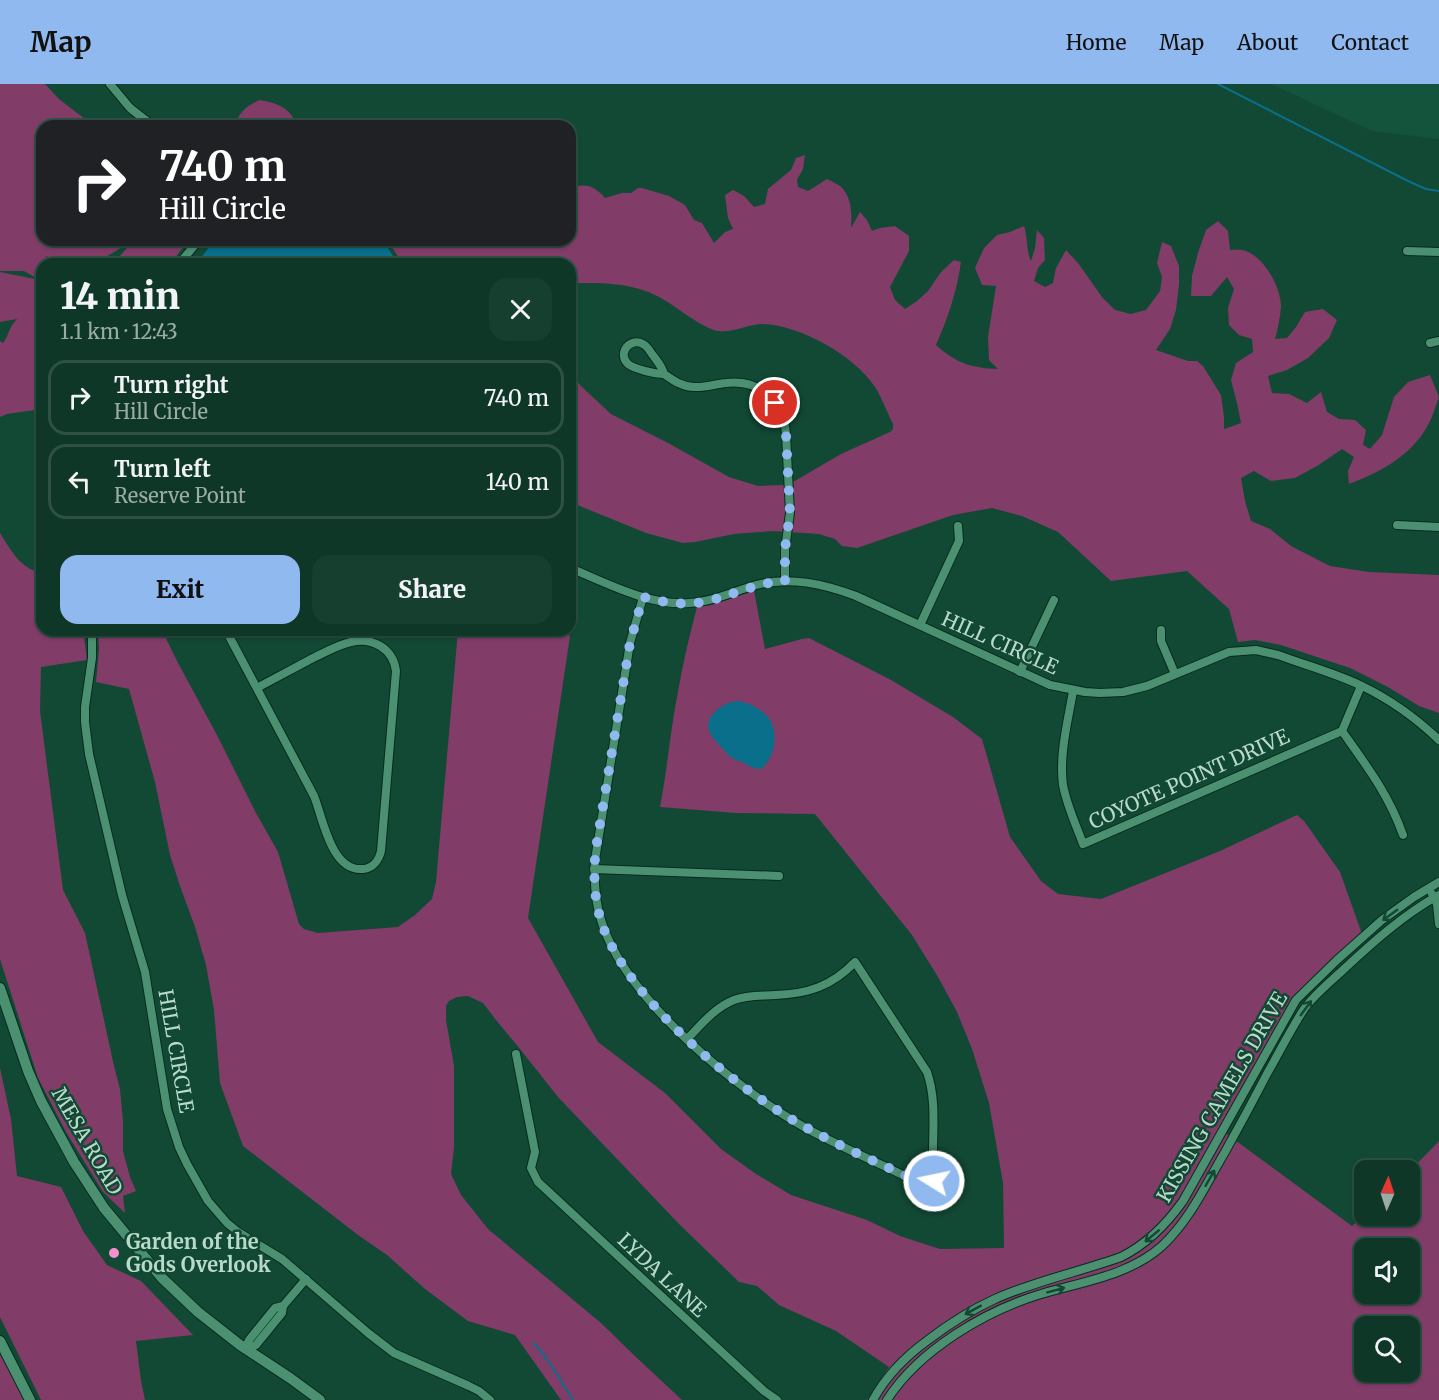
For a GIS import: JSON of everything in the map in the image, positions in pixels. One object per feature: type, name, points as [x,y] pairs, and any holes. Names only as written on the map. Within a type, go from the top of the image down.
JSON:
[{"type":"main road","name":"MESA ROAD","points":[[0,988],[28,1071],[41,1101],[94,1195],[176,1293],[245,1349],[320,1400]]},
{"type":"main road","points":[[0,1341],[30,1400]]},
{"type":"street","points":[[110,84],[130,108],[145,120]]},
{"type":"street","points":[[184,258],[194,246]]},
{"type":"street","points":[[1407,251],[1439,252]]},
{"type":"street","points":[[1430,343],[1439,341]]},
{"type":"street","points":[[664,374],[662,367],[645,345],[635,342],[626,347],[624,356],[630,365],[664,374],[678,383],[694,387],[745,383],[755,386],[769,396],[780,410],[785,424],[790,513],[785,549],[785,581]]},
{"type":"street","points":[[1397,525],[1439,527]]},
{"type":"street","points":[[920,625],[959,541],[958,526]]},
{"type":"street","name":"HILL CIRCLE","points":[[576,570],[643,597],[675,603],[702,602],[758,585],[785,581],[816,584],[842,590],[1020,672],[1050,685],[1073,691],[1123,692],[1147,686],[1229,652],[1256,650],[1278,655],[1361,686],[1389,700],[1439,740]]},
{"type":"street","points":[[643,597],[630,643],[594,869],[601,922],[612,948],[650,1001],[687,1039],[717,1066],[756,1096],[806,1128],[919,1182],[934,1181],[931,1082],[921,1062],[855,962],[832,981],[805,992],[744,997],[726,1004],[687,1039]]},
{"type":"street","points":[[1020,672],[1054,600]]},
{"type":"street","points":[[1161,630],[1161,641],[1175,674]]},
{"type":"street","name":"HILL CIRCLE","points":[[92,636],[92,658],[85,707],[86,735],[122,895],[147,980],[164,1094],[172,1128],[194,1178],[208,1201],[238,1232],[272,1252],[394,1353],[469,1386],[490,1400]]},
{"type":"street","points":[[229,636],[314,796],[334,851],[345,864],[354,868],[373,866],[380,857],[381,851],[396,671],[391,656],[383,647],[372,642],[349,642],[257,688]]},
{"type":"street","points":[[1361,686],[1342,731],[1383,789],[1395,813],[1402,835]]},
{"type":"street","name":"COYOTE POINT DRIVE","points":[[1073,691],[1063,746],[1062,772],[1065,796],[1083,844],[1342,731]]},
{"type":"street","points":[[594,869],[779,876]]},
{"type":"street","name":"KISSING CAMELS DRIVE","points":[[873,1400],[885,1381],[917,1348],[981,1305],[1016,1291],[1121,1257],[1152,1237],[1183,1200],[1296,1000],[1365,935],[1439,882]]},
{"type":"street","points":[[1429,888],[1437,897],[1439,924]]},
{"type":"street","name":"KISSING CAMELS DRIVE","points":[[887,1400],[903,1377],[931,1353],[986,1317],[1019,1302],[1131,1266],[1163,1245],[1190,1213],[1306,1007],[1329,982],[1369,946],[1397,923],[1437,897]]},
{"type":"street","name":"LYDA LANE","points":[[516,1054],[535,1152],[531,1168],[538,1182],[764,1391],[777,1400]]},
{"type":"street","points":[[245,1349],[249,1340],[266,1326],[275,1308],[283,1306],[306,1279]]},
{"type":"shaded area","points":[[0,84],[45,84],[59,99],[86,120],[36,120],[36,246],[124,246],[104,258],[45,256],[47,258],[36,258],[36,278],[24,271],[0,271]]},
{"type":"shaded area","points":[[1271,84],[1439,84],[1439,139],[1372,131]]},
{"type":"shaded area","points":[[260,100],[273,103],[283,107],[294,120],[237,120],[251,104]]},
{"type":"shaded area","points":[[805,155],[803,169],[797,180],[798,187],[808,191],[827,179],[844,190],[849,200],[851,228],[860,212],[872,231],[895,226],[909,236],[909,251],[890,287],[895,300],[905,309],[928,291],[941,272],[954,260],[961,262],[951,304],[936,345],[964,363],[998,369],[989,360],[988,337],[996,286],[982,285],[975,268],[984,248],[997,235],[1024,226],[1031,261],[1037,230],[1044,238],[1045,260],[1038,268],[1034,281],[1045,287],[1053,283],[1056,268],[1066,250],[1102,297],[1115,310],[1131,314],[1146,310],[1160,291],[1162,277],[1157,263],[1162,242],[1171,246],[1179,266],[1179,285],[1176,310],[1170,329],[1156,350],[1188,361],[1197,361],[1203,366],[1221,395],[1224,429],[1241,423],[1231,380],[1236,363],[1253,352],[1252,339],[1239,335],[1229,325],[1228,308],[1234,289],[1227,277],[1211,296],[1191,296],[1192,276],[1206,230],[1218,221],[1228,231],[1230,250],[1244,250],[1255,256],[1261,261],[1275,283],[1281,307],[1275,339],[1287,338],[1305,312],[1323,309],[1337,320],[1329,338],[1308,358],[1287,370],[1268,376],[1272,393],[1289,394],[1307,403],[1321,392],[1327,412],[1339,419],[1355,420],[1366,430],[1363,445],[1370,449],[1382,435],[1394,397],[1408,382],[1430,375],[1439,397],[1431,419],[1407,452],[1386,467],[1349,484],[1348,471],[1354,457],[1342,449],[1295,478],[1271,481],[1254,471],[1241,478],[1251,521],[1270,529],[1291,546],[1330,566],[1369,572],[1439,575],[1439,713],[1419,706],[1350,668],[1281,645],[1255,640],[1238,642],[1229,609],[1187,571],[1111,581],[1058,532],[1022,516],[992,508],[953,515],[857,548],[842,546],[835,539],[819,534],[773,531],[734,534],[683,543],[646,533],[576,504],[576,380],[611,414],[729,477],[758,486],[783,485],[793,482],[841,454],[890,432],[893,424],[875,387],[866,375],[825,344],[793,330],[763,324],[729,331],[711,329],[659,297],[638,288],[616,284],[576,283],[576,258],[399,258],[391,246],[576,246],[576,187],[580,186],[589,186],[605,198],[631,193],[638,188],[669,196],[685,205],[694,220],[702,223],[714,243],[725,232],[733,229],[728,218],[725,195],[733,190],[744,196],[754,207],[765,204],[768,189],[791,170],[796,158]]},
{"type":"shaded area","points":[[130,246],[184,246],[175,258],[119,258]]},
{"type":"shaded area","points":[[0,272],[36,279],[36,310],[34,313],[36,312],[36,410],[0,417],[0,341],[3,343],[17,319],[0,322]]},
{"type":"shaded area","points":[[0,533],[22,563],[36,572],[36,636],[84,636],[87,660],[41,667],[40,711],[63,890],[85,933],[120,1089],[123,1151],[136,1191],[123,1196],[125,1213],[103,1192],[66,1132],[38,1078],[0,959]]},
{"type":"shaded area","points":[[754,591],[765,649],[809,638],[891,680],[953,717],[982,739],[1010,837],[1041,881],[1058,894],[1101,899],[1220,851],[1297,815],[1304,821],[1340,872],[1362,934],[1297,994],[1220,1129],[1352,1226],[1354,1224],[1354,1226],[1420,1226],[1420,1161],[1439,1141],[1439,1400],[867,1400],[889,1367],[836,1331],[779,1305],[757,1286],[739,1282],[679,1224],[558,1097],[483,1003],[468,996],[457,997],[449,1001],[446,1006],[446,1020],[454,1066],[454,1148],[451,1174],[461,1195],[488,1229],[601,1323],[682,1400],[561,1400],[515,1335],[468,1321],[425,1289],[387,1255],[243,1146],[220,1083],[214,1010],[206,965],[170,855],[155,782],[129,689],[96,682],[98,636],[165,636],[278,852],[299,924],[304,929],[318,933],[398,927],[432,899],[436,882],[457,636],[570,636],[528,918],[598,1042],[665,1093],[721,1149],[791,1195],[867,1220],[900,1236],[940,1249],[1004,1248],[1003,1183],[989,1103],[972,1049],[957,1012],[912,935],[815,814],[736,813],[660,807],[681,674],[697,607],[711,605]]},
{"type":"shaded area","points":[[0,1068],[11,1119],[17,1176],[61,1187],[83,1231],[107,1265],[141,1281],[193,1335],[136,1341],[145,1400],[41,1400],[0,1317]]},
{"type":"shaded area","points":[[0,1351],[24,1400],[0,1400]]},
{"type":"water","points":[[210,246],[387,246],[394,258],[201,258]]},
{"type":"water","points":[[737,701],[760,710],[773,726],[774,746],[769,759],[761,769],[731,757],[713,738],[709,730],[711,716],[725,704]]},
{"type":"waterway","points":[[1218,84],[1408,181],[1426,189],[1439,191]]},
{"type":"waterway","points":[[534,1343],[573,1400]]},
{"type":"place","name":"Garden of the Gods Overlook","points":[[114,1253]]},
{"type":"route","points":[[775,403],[783,417],[786,434],[790,513],[784,560],[785,581],[769,582],[702,602],[663,602],[643,597],[630,643],[596,848],[594,869],[598,908],[612,948],[632,978],[665,1017],[717,1066],[773,1108],[806,1128],[919,1182],[934,1181]]}]
